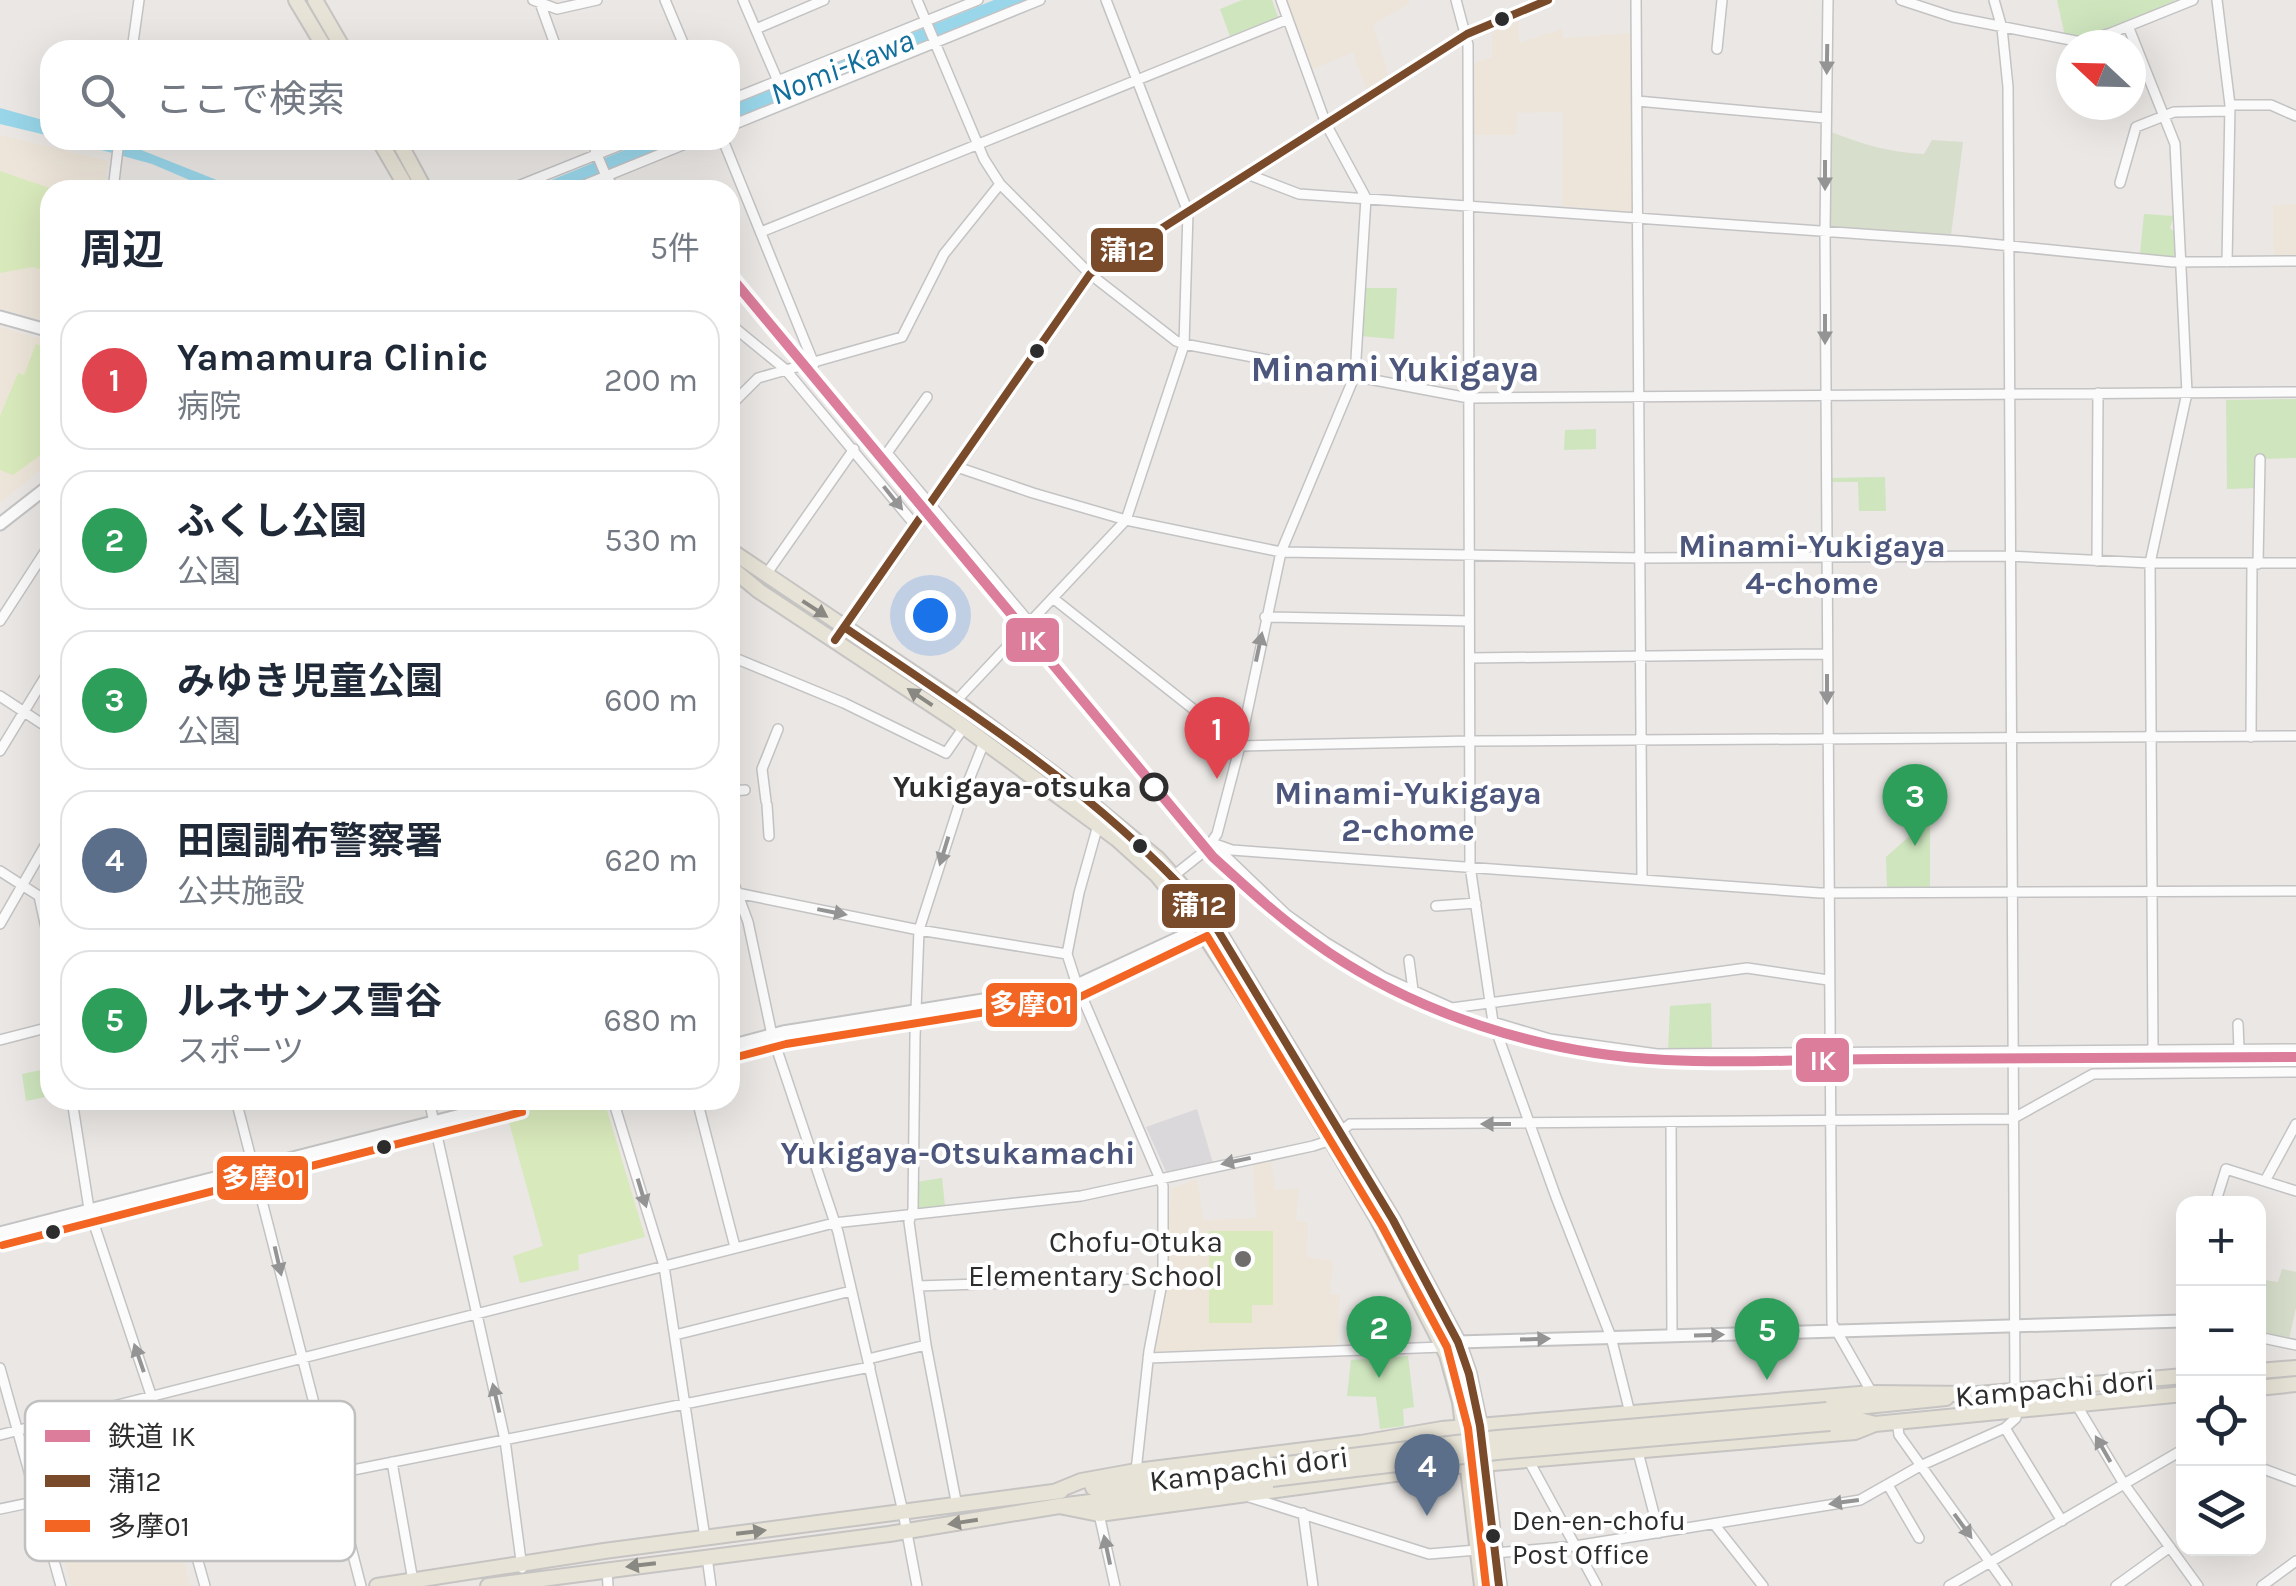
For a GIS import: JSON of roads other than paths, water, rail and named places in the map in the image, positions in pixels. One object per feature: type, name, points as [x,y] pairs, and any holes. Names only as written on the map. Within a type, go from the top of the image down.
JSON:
[{"type":"main road","points":[[296,0],[320,40]]},
{"type":"main road","points":[[315,0],[338,40]]},
{"type":"main road","points":[[386,150],[408,180]]},
{"type":"main road","points":[[401,150],[411,180]]},
{"type":"main road","points":[[740,557],[964,726],[988,735],[1135,838],[1169,879],[1399,1231],[1450,1345],[1469,1374],[1480,1426],[1500,1586]]},
{"type":"main road","points":[[740,573],[956,702],[988,735],[1169,879]]},
{"type":"main road","points":[[1450,1345],[1464,1427],[1482,1586]]},
{"type":"main road","points":[[2266,1370],[2296,1368]]},
{"type":"main road","name":"Kampachi dori","points":[[377,1586],[903,1512],[1056,1499],[1271,1473],[1497,1438],[1829,1416],[1972,1394],[2176,1377]]},
{"type":"main road","points":[[2266,1387],[2296,1384]]},
{"type":"main road","points":[[1056,1499],[1081,1481],[1401,1434],[1872,1392],[1972,1394]]},
{"type":"main road","name":"Kampachi dori","points":[[1829,1416],[1875,1424],[2176,1395]]},
{"type":"main road","points":[[1056,1499],[1099,1514],[1467,1464],[1855,1432],[1875,1424]]},
{"type":"main road","points":[[1360,1443],[1365,1478]]},
{"type":"main road","name":"Kampachi dori","points":[[488,1586],[906,1532],[1056,1499]]},
{"type":"street","points":[[133,40],[139,0]]},
{"type":"street","points":[[537,1],[557,9],[597,0]]},
{"type":"street","points":[[665,0],[682,40]]},
{"type":"street","points":[[743,0],[777,79]]},
{"type":"street","points":[[756,29],[824,0]]},
{"type":"street","points":[[917,0],[978,146],[1000,184],[1090,274],[1184,344],[1469,398],[2296,392]]},
{"type":"street","points":[[740,96],[978,0]]},
{"type":"street","points":[[740,122],[933,40],[1040,0]]},
{"type":"street","points":[[956,702],[1126,520],[1184,344],[1188,212],[1106,0]]},
{"type":"street","points":[[1169,879],[1212,843],[1240,746],[1281,552],[1354,375],[1366,198],[1326,124],[1281,0]]},
{"type":"street","points":[[1456,0],[1467,34],[1470,866],[1493,1022],[1612,1337],[1630,1413]]},
{"type":"street","points":[[839,634],[1090,274],[1467,34],[1548,0]]},
{"type":"street","points":[[1636,0],[1642,879]]},
{"type":"street","points":[[1717,49],[1722,0]]},
{"type":"street","points":[[1828,0],[1828,1051],[1834,1331],[1872,1392]]},
{"type":"street","points":[[1901,0],[2002,28],[2080,42],[2193,0]]},
{"type":"street","points":[[1994,0],[2002,28],[2008,87],[2015,1391]]},
{"type":"street","points":[[2217,0],[2230,108],[2227,262]]},
{"type":"street","points":[[537,1],[553,40]]},
{"type":"street","points":[[761,232],[1288,19]]},
{"type":"street","points":[[2128,26],[2175,144],[2187,393],[2150,563],[2153,1048]]},
{"type":"street","points":[[1637,101],[1711,104],[1826,118]]},
{"type":"street","points":[[2120,183],[2136,127],[2163,115],[2271,105],[2296,116]]},
{"type":"street","points":[[114,180],[117,150]]},
{"type":"street","points":[[595,150],[609,180]]},
{"type":"street","points":[[535,180],[612,150]]},
{"type":"street","points":[[593,180],[669,150]]},
{"type":"street","points":[[727,150],[740,180]]},
{"type":"street","points":[[1247,174],[1299,194],[2009,245],[2182,262],[2296,261]]},
{"type":"street","points":[[740,181],[814,364]]},
{"type":"street","points":[[740,396],[758,378],[902,337],[944,254],[1000,184]]},
{"type":"street","points":[[0,318],[40,328]]},
{"type":"street","points":[[740,332],[786,369],[915,526]]},
{"type":"street","points":[[2097,560],[2098,393]]},
{"type":"street","points":[[926,397],[887,453],[1030,624]]},
{"type":"street","points":[[766,576],[854,449]]},
{"type":"street","points":[[2251,736],[2260,459]]},
{"type":"street","points":[[957,467],[1033,494],[1126,520],[1281,552],[1640,558],[2009,556],[2150,563],[2296,563]]},
{"type":"street","points":[[0,524],[40,493]]},
{"type":"street","points":[[0,621],[40,559]]},
{"type":"street","points":[[1054,600],[1240,746],[2296,736]]},
{"type":"street","points":[[1266,617],[1470,621]]},
{"type":"street","points":[[1470,658],[1827,654]]},
{"type":"street","points":[[740,660],[946,753],[964,726]]},
{"type":"street","points":[[0,751],[40,685]]},
{"type":"street","points":[[0,696],[40,722]]},
{"type":"street","points":[[769,836],[762,770],[778,729]]},
{"type":"street","points":[[956,1506],[926,1345],[909,1222],[914,1209],[919,930],[960,802],[988,735]]},
{"type":"street","points":[[740,790],[745,790]]},
{"type":"street","points":[[1098,824],[1067,954],[1161,1180],[1163,1278],[1148,1358],[1136,1471]]},
{"type":"street","points":[[1212,843],[1232,850],[1828,893],[2296,891]]},
{"type":"street","points":[[1212,843],[1300,925],[1383,977],[1452,1008],[1747,968],[1828,980]]},
{"type":"street","points":[[0,924],[40,854]]},
{"type":"street","points":[[0,870],[39,896],[40,901]]},
{"type":"street","points":[[740,894],[919,930],[1067,954]]},
{"type":"street","points":[[740,903],[748,922],[772,1035],[834,1223],[852,1291],[917,1586]]},
{"type":"street","points":[[1436,906],[1476,903]]},
{"type":"street","points":[[740,1043],[1077,985],[1199,927]]},
{"type":"street","points":[[1409,960],[1413,990]]},
{"type":"street","points":[[1493,1022],[1550,1039],[1657,1054],[2296,1048]]},
{"type":"street","points":[[2238,1024],[2239,1049]]},
{"type":"street","points":[[0,1040],[40,1030]]},
{"type":"street","points":[[136,1401],[834,1223],[1088,1195],[1336,1135],[1350,1124],[2012,1119],[2093,1074],[2296,1072]]},
{"type":"street","points":[[74,1110],[90,1209],[153,1401]]},
{"type":"street","points":[[238,1110],[314,1401]]},
{"type":"street","points":[[432,1110],[505,1440],[524,1584]]},
{"type":"street","points":[[0,1234],[479,1110]]},
{"type":"street","points":[[616,1110],[664,1266],[705,1538]]},
{"type":"street","points":[[699,1110],[735,1246]]},
{"type":"street","points":[[1670,1122],[1672,1336]]},
{"type":"street","points":[[2265,1181],[2296,1124]]},
{"type":"street","points":[[2218,1196],[2226,1169],[2296,1190]]},
{"type":"street","points":[[918,1286],[1163,1278]]},
{"type":"street","points":[[675,1336],[852,1291]]},
{"type":"street","points":[[1148,1358],[1612,1337],[2176,1322]]},
{"type":"street","points":[[2266,1338],[2296,1344]]},
{"type":"street","points":[[355,1469],[686,1405],[869,1363],[926,1345]]},
{"type":"street","points":[[0,1368],[25,1457]]},
{"type":"street","points":[[2076,1404],[2124,1484],[2198,1586]]},
{"type":"street","points":[[1495,1552],[1575,1546],[1860,1500],[1920,1466],[2006,1428],[2016,1418],[2016,1409]]},
{"type":"street","points":[[1898,1422],[1899,1435],[2007,1586]]},
{"type":"street","points":[[0,1435],[25,1428]]},
{"type":"street","points":[[2006,1428],[2062,1520]]},
{"type":"street","points":[[1638,1452],[1660,1533]]},
{"type":"street","points":[[1950,1586],[2176,1454]]},
{"type":"street","points":[[1529,1461],[1597,1586]]},
{"type":"street","points":[[392,1462],[413,1580]]},
{"type":"street","points":[[2266,1470],[2296,1481]]},
{"type":"street","points":[[1888,1485],[1918,1538]]},
{"type":"street","points":[[1246,1496],[1429,1554],[1477,1550]]},
{"type":"street","points":[[0,1508],[25,1503]]},
{"type":"street","points":[[1303,1513],[1313,1586]]},
{"type":"street","points":[[1099,1514],[1114,1586]]},
{"type":"street","points":[[1714,1524],[1763,1586]]},
{"type":"street","points":[[2116,1586],[2170,1547]]},
{"type":"street","points":[[707,1557],[711,1586]]},
{"type":"street","points":[[54,1561],[61,1586]]},
{"type":"street","points":[[198,1561],[205,1586]]},
{"type":"street","points":[[355,1561],[361,1586]]},
{"type":"street","points":[[2262,1586],[2296,1561]]},
{"type":"street","points":[[607,1570],[608,1586]]},
{"type":"water","name":"Nomi-Kawa","points":[[994,0],[1026,0],[740,117],[740,102]]},
{"type":"water","points":[[0,108],[40,119],[40,134],[0,124]]},
{"type":"water","points":[[101,150],[141,150],[217,180],[190,180],[152,164]]},
{"type":"water","points":[[625,150],[663,150],[592,180],[551,180]]},
{"type":"rail line","name":"IK","points":[[740,288],[1213,857],[1298,930],[1392,989],[1480,1026],[1526,1039],[1572,1049],[1666,1060],[2296,1057]]},
{"type":"place","name":"Yamamura Clinic","points":[[1217,779]]},
{"type":"place","name":"Yukigaya-otsuka","points":[[1154,787]]},
{"type":"place","name":"みゆき児童公園","points":[[1915,846]]},
{"type":"place","name":"Chofu-Otuka Elementary School","points":[[1243,1259]]},
{"type":"place","name":"ふくし公園","points":[[1379,1378]]},
{"type":"place","name":"ルネサンス雪谷","points":[[1767,1380]]},
{"type":"place","name":"田園調布警察署","points":[[1427,1516]]},
{"type":"place","name":"Den-en-chofu Post Office","points":[[1493,1536]]},
{"type":"district","name":"Minami Yukigaya","points":[[1395,369]]},
{"type":"district","name":"Minami-Yukigaya 4-chome","points":[[1812,564]]},
{"type":"district","name":"Minami-Yukigaya 2-chome","points":[[1408,812]]},
{"type":"district","name":"Yukigaya-Otsukamachi","points":[[958,1153]]}]
